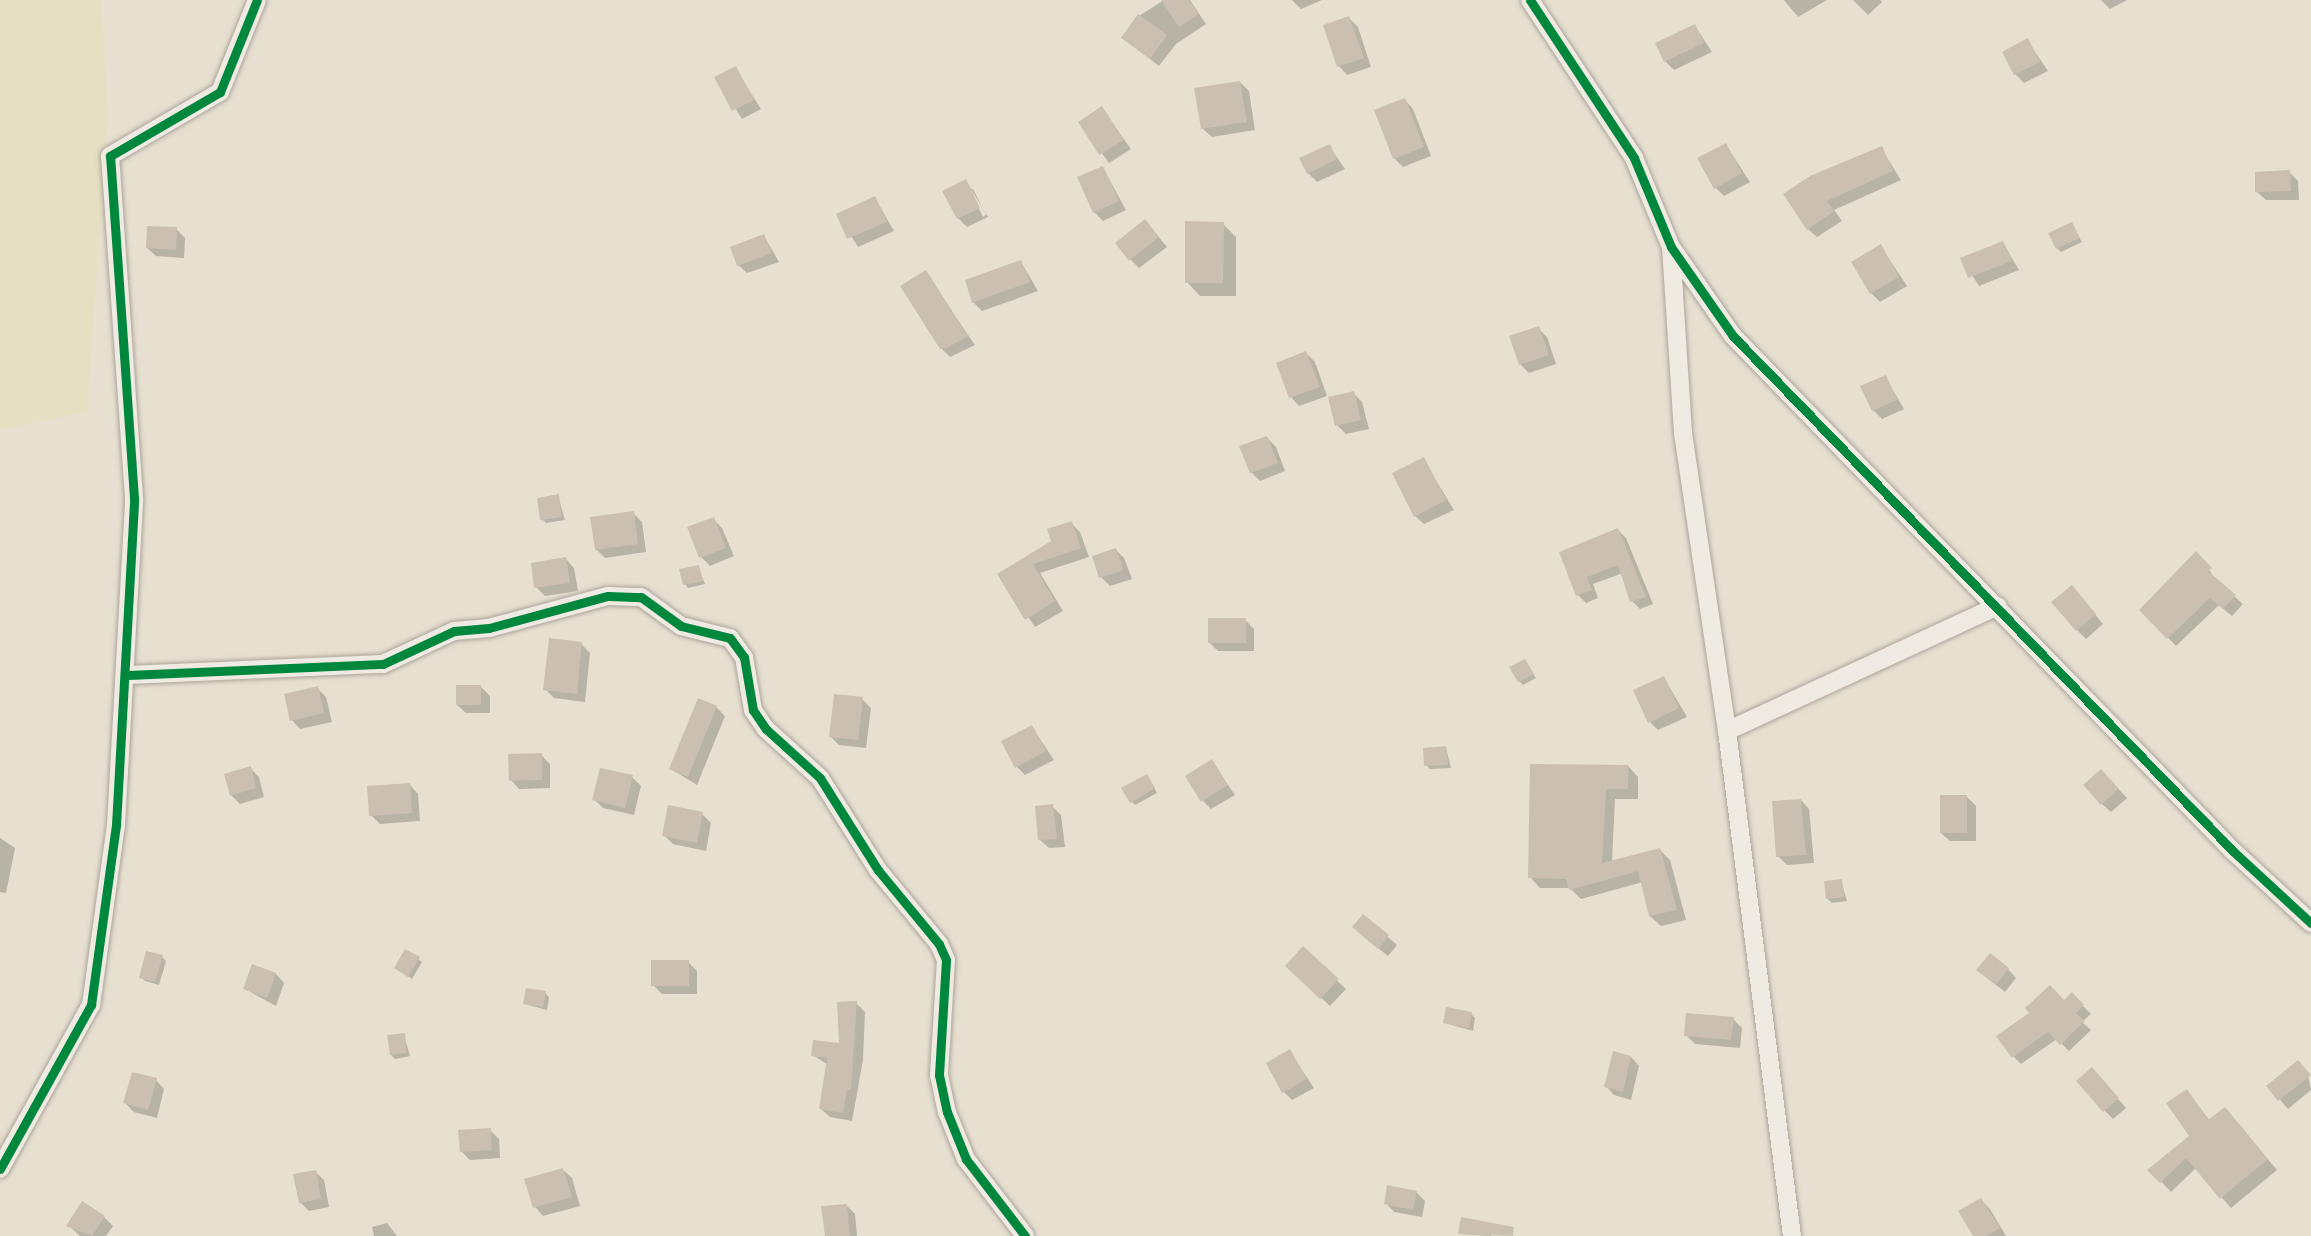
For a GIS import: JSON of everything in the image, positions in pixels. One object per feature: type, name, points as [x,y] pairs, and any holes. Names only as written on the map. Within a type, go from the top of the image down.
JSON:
[{"type":"street","points":[[0,1169],[91,1004],[116,825],[128,675],[134,498],[110,156],[220,92],[257,0]]},
{"type":"street","points":[[1530,0],[1634,158],[1671,247],[1733,336],[2233,851],[2311,923]]},
{"type":"street","points":[[1671,247],[1683,433],[1727,732],[1792,1236]]},
{"type":"street","points":[[128,675],[383,664],[454,631],[489,628],[608,596],[641,597],[681,626],[730,638],[744,657],[753,710],[766,729],[820,778],[878,870],[939,944],[946,960],[939,1075],[947,1112],[966,1159],[1025,1236]]},
{"type":"street","points":[[1727,732],[1998,606]]},
{"type":"shaded area","points":[[0,0],[101,0],[108,113],[87,412],[0,429]]},
{"type":"building","points":[[1161,0],[1189,0],[1199,14],[1179,27]]},
{"type":"building","points":[[1138,14],[1167,35],[1150,59],[1121,38]]},
{"type":"building","points":[[1349,16],[1364,58],[1337,67],[1323,25]]},
{"type":"building","points":[[1695,24],[1704,43],[1664,62],[1655,43]]},
{"type":"building","points":[[2028,38],[2040,62],[2014,75],[2002,52]]},
{"type":"building","points":[[736,66],[754,100],[732,111],[714,77]]},
{"type":"building","points":[[1240,81],[1247,122],[1201,129],[1194,88]]},
{"type":"building","points":[[1405,98],[1424,147],[1393,159],[1374,110]]},
{"type":"building","points":[[1102,106],[1124,140],[1099,155],[1078,122]]},
{"type":"building","points":[[1726,143],[1742,173],[1714,189],[1697,158]]},
{"type":"building","points":[[1330,144],[1337,159],[1307,174],[1299,158]]},
{"type":"building","points":[[1882,146],[1893,171],[1827,201],[1834,211],[1807,230],[1783,194],[1810,176]]},
{"type":"building","points":[[1103,166],[1119,201],[1093,213],[1077,177]]},
{"type":"building","points":[[2290,170],[2291,191],[2255,192],[2255,172]]},
{"type":"building","points":[[966,179],[980,208],[957,219],[942,191]]},
{"type":"building","points":[[875,196],[887,222],[847,239],[836,214]]},
{"type":"building","points":[[1145,219],[1159,237],[1129,261],[1115,243]]},
{"type":"building","points":[[1185,221],[1224,222],[1223,283],[1185,283]]},
{"type":"building","points":[[2072,222],[2080,238],[2056,249],[2048,233]]},
{"type":"building","points":[[147,226],[177,227],[176,250],[146,248]]},
{"type":"building","points":[[764,234],[772,253],[737,266],[730,247]]},
{"type":"building","points":[[2003,241],[2012,261],[1968,278],[1960,258]]},
{"type":"building","points":[[1881,244],[1899,277],[1870,294],[1851,262]]},
{"type":"building","points":[[1021,260],[1030,282],[972,303],[965,280]]},
{"type":"building","points":[[926,270],[968,336],[947,348],[940,349],[900,286]]},
{"type":"building","points":[[1539,326],[1549,355],[1519,365],[1509,336]]},
{"type":"building","points":[[1306,351],[1320,387],[1289,398],[1276,363]]},
{"type":"building","points":[[1886,375],[1897,400],[1872,411],[1860,386]]},
{"type":"building","points":[[1354,391],[1361,420],[1335,426],[1328,397]]},
{"type":"building","points":[[1267,436],[1278,463],[1250,473],[1239,446]]},
{"type":"building","points":[[1424,457],[1446,500],[1414,517],[1392,473]]},
{"type":"building","points":[[559,494],[562,517],[540,520],[537,498]]},
{"type":"building","points":[[634,511],[638,544],[595,550],[590,517]]},
{"type":"building","points":[[714,517],[726,548],[699,558],[687,527]]},
{"type":"building","points":[[1072,521],[1081,548],[1033,564],[1055,601],[1025,620],[997,574],[1051,541],[1047,529]]},
{"type":"building","points":[[1618,528],[1646,597],[1630,602],[1618,565],[1587,577],[1592,590],[1576,596],[1559,552]]},
{"type":"building","points":[[1116,548],[1124,570],[1099,578],[1092,556]]},
{"type":"building","points":[[2196,551],[2212,568],[2208,571],[2236,595],[2223,609],[2210,598],[2167,639],[2139,610]]},
{"type":"building","points":[[566,557],[570,583],[534,588],[531,563]]},
{"type":"building","points":[[699,565],[703,581],[683,585],[679,569]]},
{"type":"building","points":[[2072,585],[2096,614],[2076,631],[2051,602]]},
{"type":"building","points":[[1208,618],[1246,618],[1246,643],[1208,643]]},
{"type":"building","points":[[549,638],[582,642],[577,694],[543,690]]},
{"type":"building","points":[[1525,659],[1534,674],[1518,682],[1509,667]]},
{"type":"building","points":[[1664,676],[1679,708],[1648,723],[1633,690]]},
{"type":"building","points":[[456,685],[481,685],[481,705],[456,705]]},
{"type":"building","points":[[318,686],[324,713],[290,721],[284,694]]},
{"type":"building","points":[[834,694],[863,697],[858,740],[829,737]]},
{"type":"building","points":[[698,698],[717,706],[688,777],[669,769]]},
{"type":"building","points":[[1032,725],[1046,751],[1015,768],[1001,741]]},
{"type":"building","points":[[1446,746],[1448,765],[1424,766],[1423,748]]},
{"type":"building","points":[[542,753],[542,780],[509,781],[508,754]]},
{"type":"building","points":[[1212,759],[1228,785],[1201,802],[1185,776]]},
{"type":"building","points":[[1530,764],[1628,765],[1628,789],[1606,789],[1602,863],[1660,848],[1677,910],[1649,916],[1638,871],[1569,890],[1566,879],[1528,878]]},
{"type":"building","points":[[251,766],[256,788],[230,796],[224,774]]},
{"type":"building","points":[[600,768],[633,775],[625,808],[592,800]]},
{"type":"building","points":[[2101,769],[2119,789],[2101,805],[2083,785]]},
{"type":"building","points":[[1147,774],[1155,788],[1130,803],[1121,788]]},
{"type":"building","points":[[410,783],[412,813],[369,816],[367,786]]},
{"type":"building","points":[[1940,795],[1967,795],[1967,833],[1940,833]]},
{"type":"building","points":[[1801,799],[1806,855],[1776,857],[1772,801]]},
{"type":"building","points":[[1053,804],[1057,839],[1038,840],[1035,806]]},
{"type":"building","points":[[668,805],[703,812],[697,843],[662,836]]},
{"type":"building","points":[[1842,879],[1844,897],[1826,899],[1824,881]]},
{"type":"building","points":[[1363,914],[1389,935],[1378,949],[1352,927]]},
{"type":"building","points":[[1303,946],[1339,979],[1320,999],[1285,966]]},
{"type":"building","points":[[405,949],[420,957],[408,977],[394,968]]},
{"type":"building","points":[[146,951],[163,955],[155,982],[139,978]]},
{"type":"building","points":[[1990,953],[2009,968],[1996,985],[1976,970]]},
{"type":"building","points":[[651,960],[689,960],[689,986],[651,986]]},
{"type":"building","points":[[252,964],[276,973],[267,998],[243,989]]},
{"type":"building","points":[[2050,985],[2064,1000],[2072,992],[2084,1005],[2076,1013],[2085,1021],[2060,1045],[2048,1032],[2012,1058],[1996,1036],[2029,1013],[2025,1008]]},
{"type":"building","points":[[526,988],[546,991],[543,1007],[523,1004]]},
{"type":"building","points":[[857,1001],[851,1090],[847,1090],[843,1113],[819,1109],[827,1058],[811,1056],[813,1040],[839,1043],[837,1002]]},
{"type":"building","points":[[1446,1007],[1472,1012],[1469,1028],[1443,1023]]},
{"type":"building","points":[[1686,1013],[1734,1017],[1731,1040],[1684,1036]]},
{"type":"building","points":[[405,1033],[407,1053],[390,1055],[387,1035]]},
{"type":"building","points":[[1290,1049],[1307,1079],[1282,1093],[1266,1063]]},
{"type":"building","points":[[1613,1051],[1631,1056],[1623,1092],[1604,1087]]},
{"type":"building","points":[[2298,1060],[2311,1075],[2278,1101],[2266,1086]]},
{"type":"building","points":[[2092,1067],[2119,1098],[2103,1112],[2076,1081]]},
{"type":"building","points":[[132,1072],[157,1078],[148,1110],[123,1103]]},
{"type":"building","points":[[2187,1089],[2208,1120],[2225,1107],[2268,1159],[2220,1199],[2186,1158],[2160,1183],[2147,1170],[2189,1136],[2166,1103]]},
{"type":"building","points":[[491,1128],[492,1150],[460,1152],[458,1130]]},
{"type":"building","points":[[563,1168],[572,1197],[533,1208],[524,1179]]},
{"type":"building","points":[[316,1170],[321,1199],[299,1203],[293,1174]]},
{"type":"building","points":[[1387,1185],[1417,1191],[1413,1210],[1384,1204]]},
{"type":"building","points":[[1981,1198],[2000,1228],[1987,1236],[1973,1236],[1958,1211]]},
{"type":"building","points":[[82,1201],[105,1216],[92,1236],[66,1226]]},
{"type":"building","points":[[847,1204],[850,1236],[825,1236],[821,1206]]},
{"type":"building","points":[[1461,1217],[1514,1227],[1513,1236],[1458,1234]]},
{"type":"cycle path","points":[[0,1169],[91,1005],[116,825],[134,498],[110,156],[220,92],[257,0]]},
{"type":"cycle path","points":[[1530,0],[1634,158],[1671,247],[1733,336],[2233,851],[2311,923]]},
{"type":"cycle path","points":[[128,675],[383,664],[454,631],[489,628],[608,596],[641,597],[681,626],[730,638],[744,657],[753,710],[766,729],[820,778],[878,870],[939,944],[946,960],[939,1075],[947,1112],[966,1159],[1025,1236]]}]
